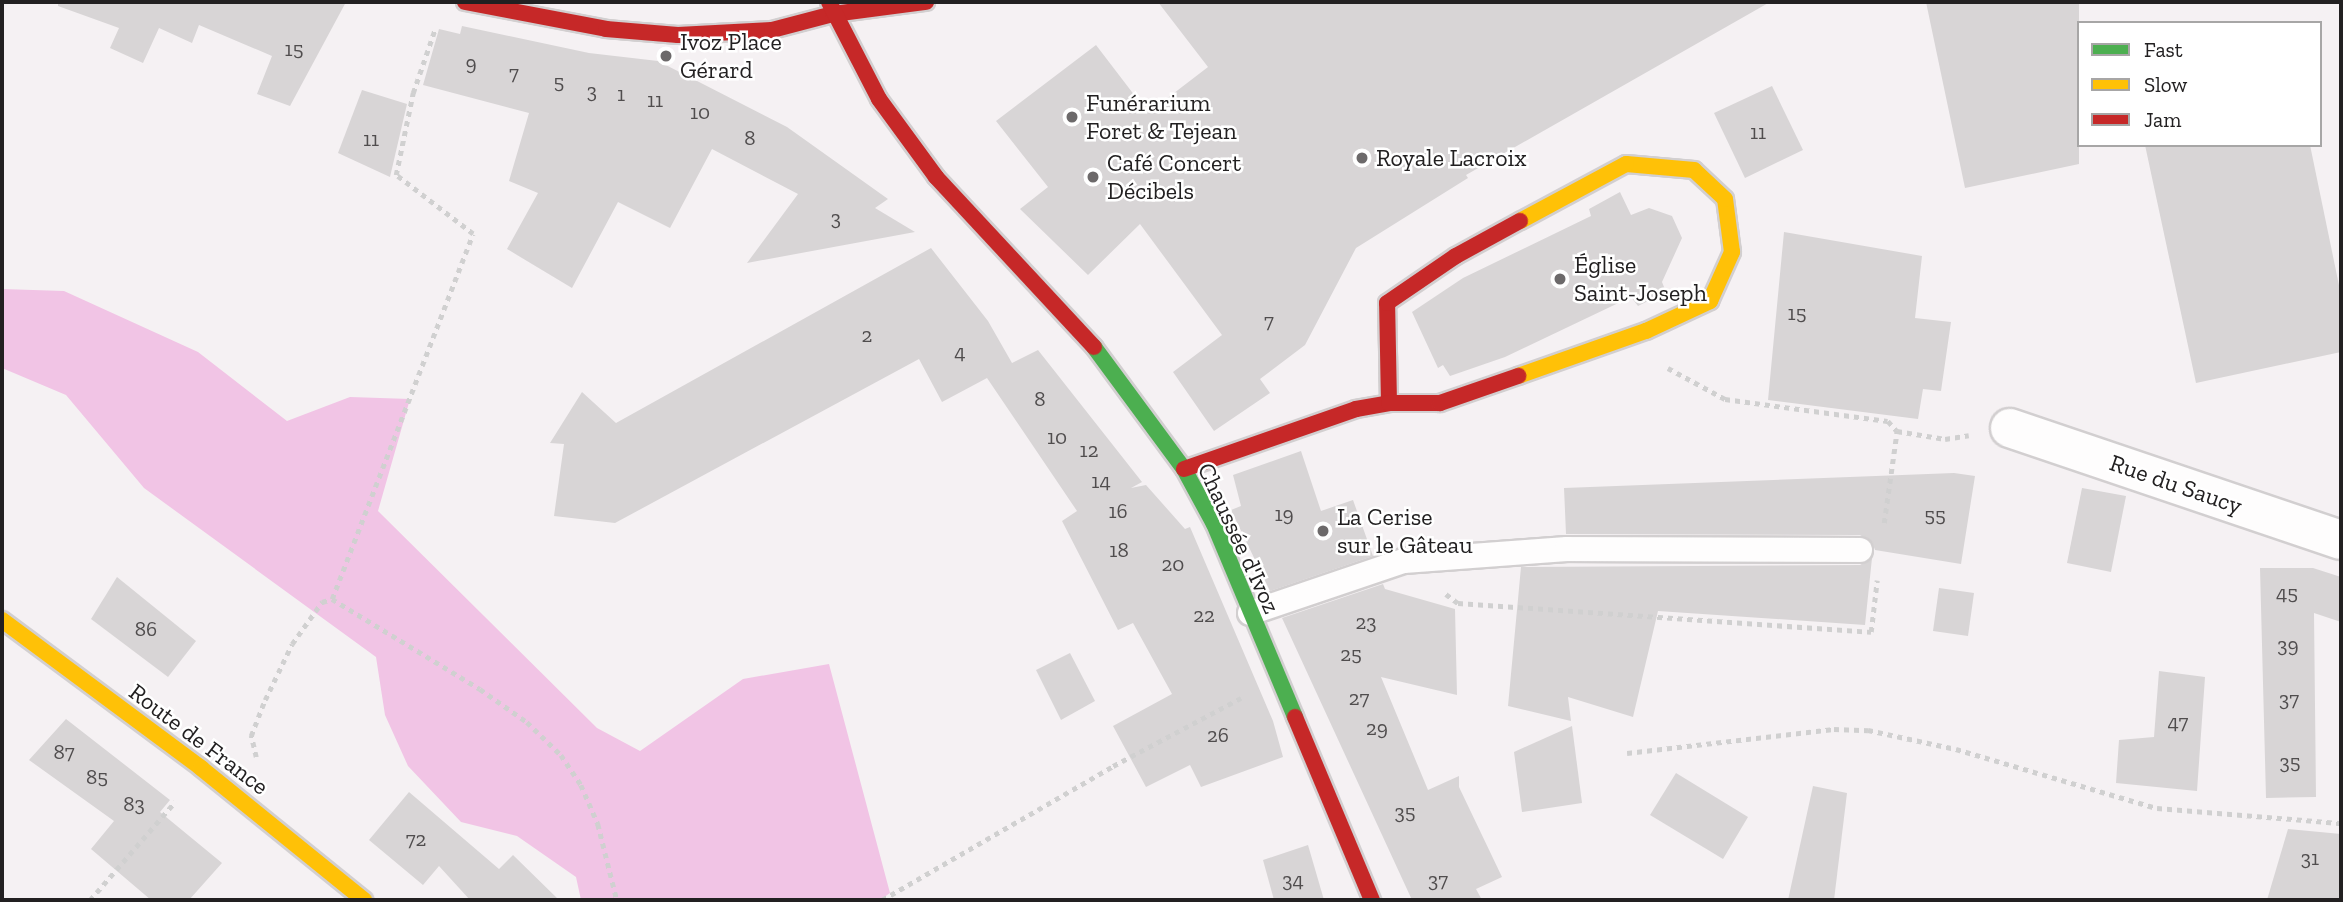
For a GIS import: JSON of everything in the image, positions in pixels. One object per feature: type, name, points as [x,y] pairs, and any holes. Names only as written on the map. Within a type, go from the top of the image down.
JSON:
[{"type":"main road","points":[[465,2],[606,29],[678,35],[772,30],[849,2]]},
{"type":"main road","points":[[831,8],[926,2]]},
{"type":"main road","name":"Chaussée d'Ivoz","points":[[831,8],[880,99],[936,177],[1083,335],[1184,469],[1214,524],[1276,680],[1372,900]]},
{"type":"main road","points":[[1184,469],[1356,409],[1389,402],[1440,403],[1620,339],[1710,301],[1732,252],[1725,199],[1694,170],[1626,164],[1456,256],[1387,303],[1389,402]]},
{"type":"main road","name":"Route de France","points":[[2,620],[244,801],[365,900]]},
{"type":"street","name":"Rue du Saucy","points":[[2010,428],[2341,540]]},
{"type":"lane","points":[[1250,613],[1404,561],[1567,549],[1860,550]]},
{"type":"path","points":[[332,599],[473,234],[396,175],[413,93],[437,23]]},
{"type":"path","points":[[1620,339],[1725,400],[1888,421],[1897,431]]},
{"type":"path","points":[[244,801],[261,777],[251,736],[265,699],[292,644],[322,602],[332,599],[480,689],[527,722],[561,755],[581,785],[597,824],[617,900]]},
{"type":"path","points":[[882,900],[1113,766],[1276,680]]},
{"type":"path","points":[[1627,753],[1834,729],[1868,730],[1956,749],[2157,808],[2341,823]]},
{"type":"path","points":[[90,900],[201,768]]},
{"type":"shaded area","points":[[2,289],[64,291],[198,352],[287,421],[350,397],[410,399],[378,511],[597,728],[640,751],[743,679],[829,664],[890,893],[880,900],[581,900],[576,877],[517,836],[461,822],[408,766],[385,715],[376,657],[144,488],[66,395],[2,368]]},
{"type":"building","points":[[58,2],[346,2],[290,106],[257,94],[272,56],[199,25],[192,43],[159,28],[143,63],[110,48],[119,28],[58,6]]},
{"type":"building","points":[[1158,2],[1770,2],[1466,175],[1468,178],[1356,248],[1305,345],[1260,379],[1270,393],[1214,431],[1173,372],[1222,335],[1140,224],[1088,275],[1020,209],[1048,187],[996,121],[1096,45],[1148,113],[1208,67]]},
{"type":"building","points":[[1926,2],[2079,2],[2079,164],[1965,188]]},
{"type":"building","points":[[462,26],[589,53],[658,61],[787,127],[888,199],[875,208],[915,232],[747,263],[798,194],[712,149],[670,228],[618,202],[572,288],[507,249],[538,193],[509,181],[529,113],[423,85],[439,29],[460,34]]},
{"type":"building","points":[[1772,86],[1803,150],[1745,178],[1714,113]]},
{"type":"building","points":[[362,90],[407,104],[390,177],[338,153]]},
{"type":"building","points":[[2145,147],[2310,147],[2341,295],[2341,352],[2196,383]]},
{"type":"building","name":"Église Saint-Joseph","points":[[1620,192],[1631,215],[1649,208],[1672,216],[1682,238],[1662,282],[1666,292],[1638,306],[1631,297],[1505,357],[1450,376],[1443,365],[1438,368],[1412,312],[1463,278],[1591,216],[1589,209]]},
{"type":"building","points":[[1784,232],[1922,256],[1915,318],[1951,322],[1941,391],[1923,389],[1918,419],[1768,400]]},
{"type":"building","points":[[931,248],[988,321],[1012,363],[1038,350],[1142,482],[1131,488],[1146,485],[1185,529],[1190,527],[1273,721],[1283,757],[1201,787],[1190,765],[1146,787],[1113,726],[1172,694],[1133,623],[1118,630],[1062,521],[1077,511],[987,378],[942,402],[919,359],[615,523],[554,516],[564,444],[550,443],[582,392],[616,423]]},
{"type":"building","points":[[1301,451],[1321,511],[1353,500],[1373,556],[1270,591],[1231,510],[1241,506],[1233,475]]},
{"type":"building","points":[[1954,473],[1975,476],[1961,564],[1875,550],[1872,542],[1860,535],[1566,534],[1564,488]]},
{"type":"building","points":[[2082,488],[2126,496],[2111,572],[2067,563]]},
{"type":"building","points":[[1872,558],[1865,625],[1658,611],[1633,717],[1568,697],[1571,721],[1508,706],[1521,567],[1860,565]]},
{"type":"building","points":[[2260,568],[2313,568],[2341,577],[2341,622],[2314,613],[2316,797],[2266,798]]},
{"type":"building","points":[[117,577],[196,641],[168,677],[91,619]]},
{"type":"building","points":[[1383,584],[1385,589],[1455,609],[1457,695],[1381,677],[1428,790],[1459,776],[1459,787],[1502,877],[1476,889],[1482,900],[1412,900],[1282,618]]},
{"type":"building","points":[[1939,588],[1974,593],[1968,636],[1933,631]]},
{"type":"building","points":[[1070,653],[1095,701],[1061,720],[1036,670]]},
{"type":"building","points":[[2159,671],[2205,677],[2197,791],[2116,783],[2119,740],[2154,737]]},
{"type":"building","points":[[66,719],[170,800],[160,812],[222,863],[189,900],[151,900],[91,849],[114,821],[29,760]]},
{"type":"building","points":[[1572,726],[1582,803],[1522,812],[1514,752]]},
{"type":"building","points":[[1676,773],[1748,817],[1723,859],[1650,815]]},
{"type":"building","points":[[1813,786],[1847,793],[1834,900],[1788,900]]},
{"type":"building","points":[[409,792],[499,869],[513,855],[559,900],[470,900],[439,866],[423,885],[369,840]]},
{"type":"building","points":[[2288,829],[2341,834],[2341,900],[2267,900]]},
{"type":"building","points":[[1308,845],[1324,900],[1274,900],[1263,860]]},
{"type":"traffic: fast","points":[[1094,347],[1184,469],[1214,524],[1295,717]]},
{"type":"traffic: slow","points":[[1518,376],[1646,331],[1710,301],[1732,252],[1725,199],[1694,170],[1626,164],[1520,221]]},
{"type":"traffic: slow","points":[[2,620],[201,768],[364,900]]},
{"type":"traffic: jam","points":[[465,2],[606,29],[678,35],[772,30],[833,14],[926,2]]},
{"type":"traffic: jam","points":[[829,2],[879,99],[936,177],[1094,347]]},
{"type":"traffic: jam","points":[[1389,403],[1387,303],[1456,256],[1520,221]]},
{"type":"traffic: jam","points":[[1184,469],[1356,409],[1389,403],[1440,403],[1518,376]]},
{"type":"traffic: jam","points":[[1295,717],[1372,900]]},
{"type":"place","name":"Ivoz Place Gérard","points":[[666,56]]},
{"type":"place","name":"Funérarium Foret & Tejean","points":[[1072,117]]},
{"type":"place","name":"Royale Lacroix","points":[[1362,158]]},
{"type":"place","name":"Café Concert Décibels","points":[[1093,177]]},
{"type":"place","name":"Église Saint-Joseph","points":[[1560,279]]},
{"type":"place","name":"La Cerise sur le Gâteau","points":[[1323,531]]}]
